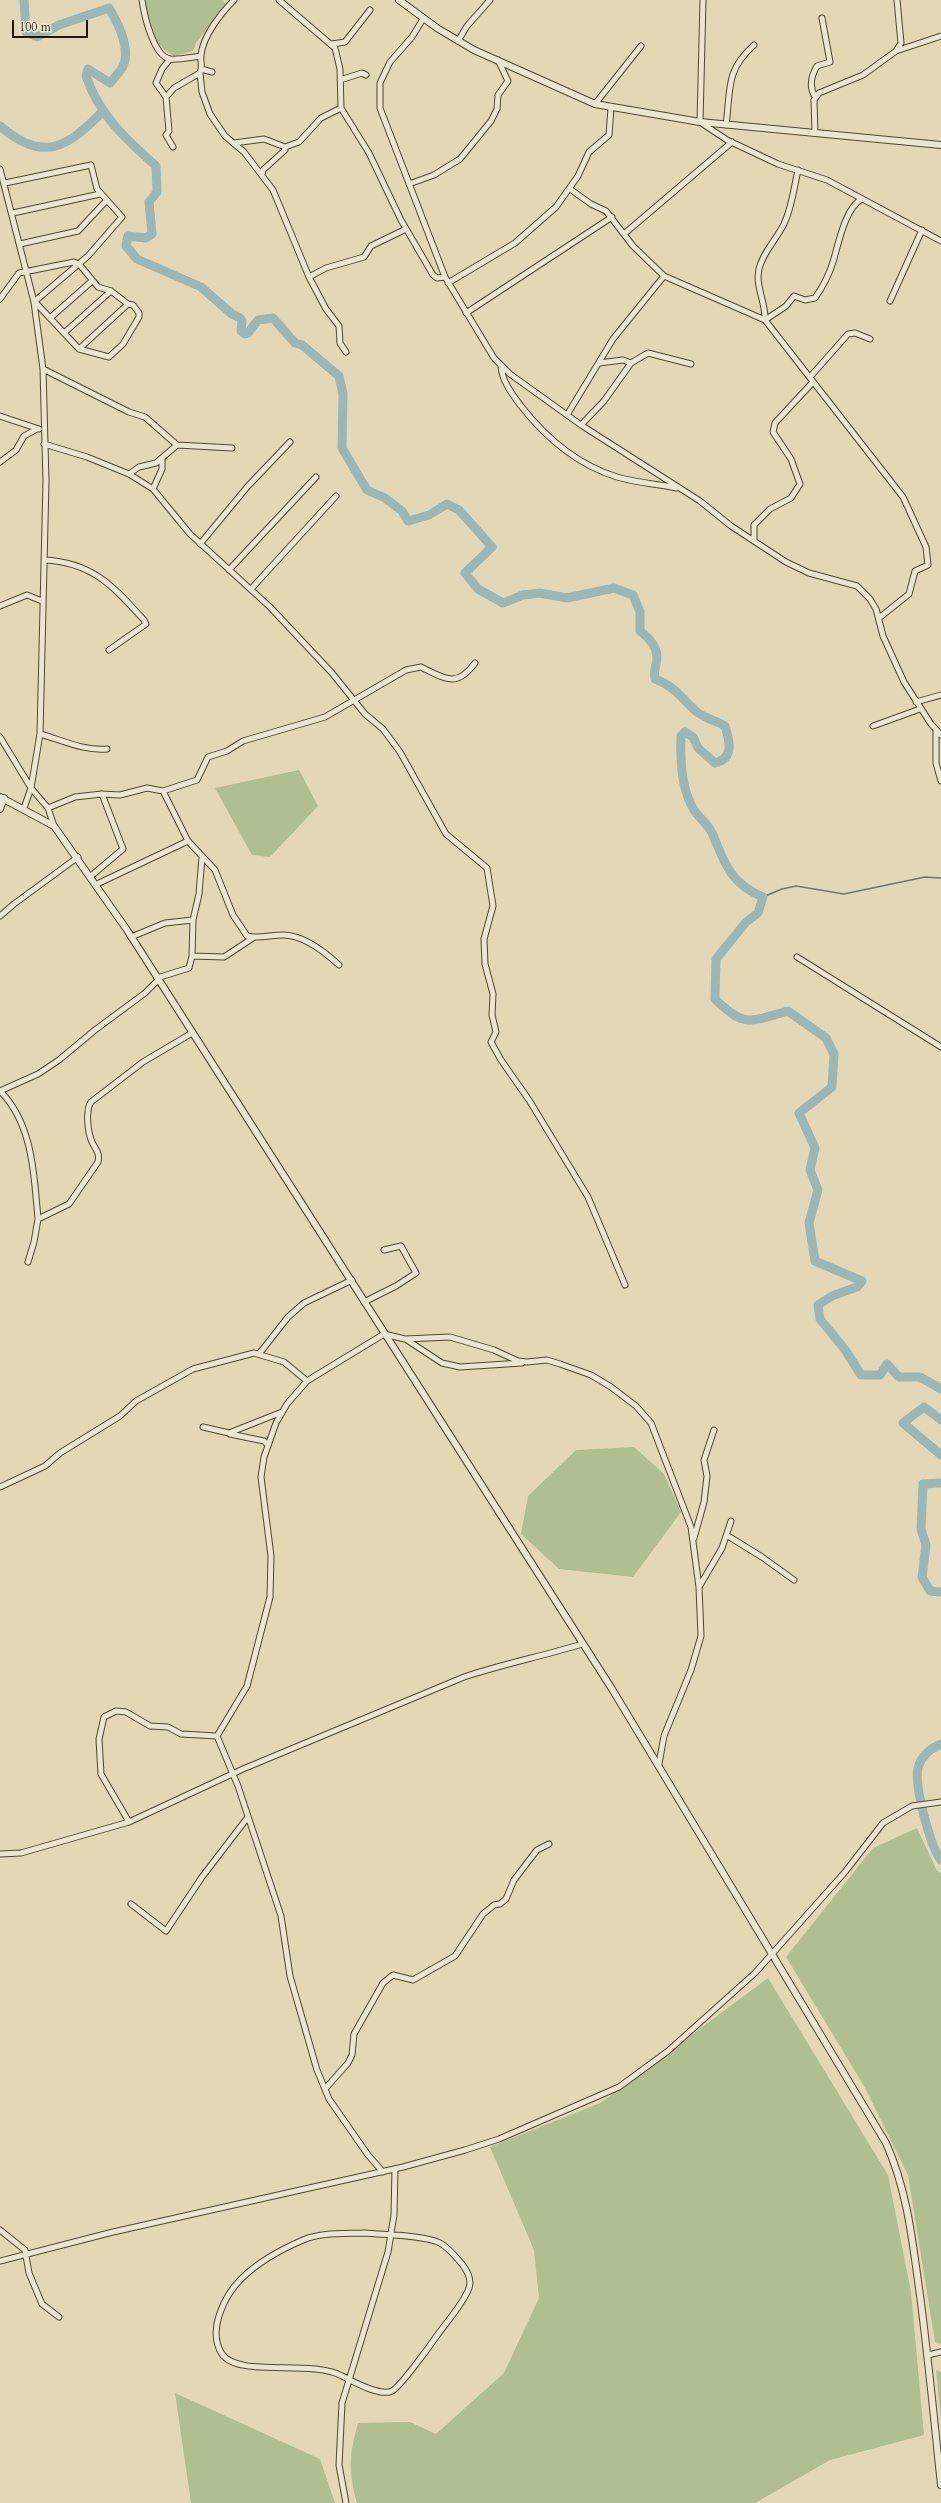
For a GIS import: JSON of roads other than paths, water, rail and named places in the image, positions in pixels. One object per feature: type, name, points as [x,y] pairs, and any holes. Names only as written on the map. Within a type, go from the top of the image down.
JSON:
[{"type":"street","points":[[142,0],[149,32],[160,52],[170,59],[201,56]]},
{"type":"street","points":[[234,0],[206,38],[201,56],[203,62],[200,71],[202,92],[210,114],[225,136],[234,143],[262,174],[280,205],[308,277],[326,310],[339,326],[340,343],[346,352]]},
{"type":"street","points":[[279,0],[332,44],[339,61],[340,108],[369,153],[406,229],[433,275],[438,278],[445,277]]},
{"type":"street","points":[[399,0],[458,41],[595,104],[611,108],[700,122],[941,145]]},
{"type":"street","points":[[458,41],[467,26],[490,0]]},
{"type":"street","points":[[700,122],[703,0]]},
{"type":"street","points":[[896,51],[901,42],[897,0]]},
{"type":"street","points":[[332,44],[345,42],[370,10]]},
{"type":"street","points":[[423,18],[412,37],[390,62],[380,83],[382,117],[445,277],[494,358],[501,366],[581,425],[680,488],[754,541],[809,574],[857,586],[870,599],[879,618],[890,652],[916,702],[936,731],[941,735]]},
{"type":"street","points":[[815,133],[815,97],[812,92],[811,76],[817,66],[830,62],[822,18]]},
{"type":"street","points":[[815,97],[836,85],[864,75],[896,51],[941,36]]},
{"type":"street","points":[[726,125],[732,71],[741,56],[754,45]]},
{"type":"street","points":[[595,104],[641,46]]},
{"type":"street","points":[[170,59],[156,83],[166,97],[169,131],[166,135],[173,147]]},
{"type":"street","points":[[409,184],[434,175],[460,159],[491,121],[497,109],[498,95],[508,81],[497,59]]},
{"type":"street","points":[[166,97],[174,88],[200,71],[212,72]]},
{"type":"street","points":[[340,80],[362,73],[366,74]]},
{"type":"street","points":[[262,174],[263,170],[281,155],[286,147],[299,142],[321,118],[340,108]]},
{"type":"street","points":[[448,283],[515,243],[556,207],[570,189],[589,152],[609,135],[611,108]]},
{"type":"street","points":[[700,122],[732,142],[778,164],[823,178],[941,241]]},
{"type":"street","points":[[234,143],[264,139],[286,147]]},
{"type":"street","points":[[624,234],[732,142]]},
{"type":"street","points":[[5,183],[88,165],[93,168],[100,194],[120,214],[121,220],[79,264],[35,302]]},
{"type":"street","points":[[0,169],[5,183],[35,302],[43,369],[46,481],[40,734],[31,788],[24,808]]},
{"type":"street","points":[[765,320],[766,310],[761,296],[759,270],[764,255],[774,242],[791,207],[798,170]]},
{"type":"street","points":[[570,189],[612,217],[633,246],[664,276],[765,320],[903,497],[927,553],[928,565],[915,571],[909,594],[879,618]]},
{"type":"street","points":[[12,213],[100,194]]},
{"type":"street","points":[[765,320],[786,306],[794,296],[805,300],[815,298],[829,272],[837,244],[850,212],[856,203],[862,199]]},
{"type":"street","points":[[20,244],[78,231],[106,201]]},
{"type":"street","points":[[466,313],[612,217]]},
{"type":"street","points":[[308,277],[326,268],[364,256],[371,246],[406,229]]},
{"type":"street","points":[[890,301],[922,230]]},
{"type":"street","points":[[0,299],[15,276],[26,271],[74,262],[79,264],[98,287],[111,291],[128,304],[133,305],[139,313],[139,317],[123,344],[109,357],[79,349],[35,302]]},
{"type":"street","points":[[567,415],[629,317],[664,276]]},
{"type":"street","points":[[50,318],[92,281]]},
{"type":"street","points":[[64,333],[111,291]]},
{"type":"street","points":[[79,349],[128,304]]},
{"type":"street","points":[[754,541],[754,525],[770,509],[791,498],[800,484],[791,459],[773,432],[775,422],[848,334],[855,333],[870,339]]},
{"type":"street","points":[[581,425],[604,401],[631,363],[648,353],[691,364]]},
{"type":"street","points":[[599,363],[623,360],[631,363]]},
{"type":"street","points":[[501,366],[508,388],[540,428],[568,453],[585,463],[617,477],[680,488]]},
{"type":"street","points":[[43,369],[129,412],[145,417],[177,444],[232,448]]},
{"type":"street","points":[[0,416],[44,430]]},
{"type":"street","points":[[0,462],[16,450],[24,436],[37,429]]},
{"type":"street","points":[[200,544],[248,486],[290,442]]},
{"type":"street","points":[[44,444],[87,457],[129,474],[153,489],[179,522],[200,544],[251,589],[301,638],[354,700],[383,729],[400,752],[446,834],[487,868],[493,906],[484,939],[485,964],[493,994],[492,1015],[496,1032],[491,1042],[500,1060],[530,1100],[588,1197],[625,1285]]},
{"type":"street","points":[[129,474],[139,467],[156,463],[177,444]]},
{"type":"street","points":[[153,489],[162,469],[162,459]]},
{"type":"street","points":[[229,570],[316,477]]},
{"type":"street","points":[[251,589],[336,496]]},
{"type":"street","points":[[44,560],[69,562],[97,575],[120,594],[144,620],[146,624],[109,650]]},
{"type":"street","points":[[0,606],[27,595],[42,601]]},
{"type":"street","points":[[48,808],[75,797],[102,794],[120,795],[147,788],[163,791],[197,780],[208,757],[227,751],[243,741],[325,717],[391,676],[416,666],[443,679],[450,680],[458,678],[469,671],[475,663]]},
{"type":"street","points":[[916,702],[941,695]]},
{"type":"street","points":[[873,726],[920,709]]},
{"type":"street","points":[[936,731],[936,763],[941,781]]},
{"type":"street","points":[[40,734],[77,746],[95,750],[107,749]]},
{"type":"street","points":[[0,737],[31,788],[48,808],[54,826],[91,876],[352,1280],[384,1334],[433,1408],[659,1764],[772,1953],[853,2084],[893,2159],[909,2216],[928,2355],[941,2485]]},
{"type":"street","points":[[163,791],[188,841],[214,870],[239,928],[247,936],[253,938],[285,935],[295,938],[324,950],[339,965]]},
{"type":"street","points":[[91,876],[123,849],[102,794]]},
{"type":"street","points":[[0,808],[2,798],[24,808],[54,826]]},
{"type":"street","points":[[96,884],[188,841]]},
{"type":"street","points":[[0,916],[78,857]]},
{"type":"street","points":[[28,1262],[34,1242],[38,1219],[32,1157],[20,1120],[12,1103],[0,1091],[38,1074],[59,1060],[80,1042],[145,993],[158,979],[185,971],[191,964],[193,920],[198,894],[202,857]]},
{"type":"street","points":[[131,937],[166,923],[193,920]]},
{"type":"street","points":[[192,956],[224,957],[253,938]]},
{"type":"street","points":[[797,957],[941,1047]]},
{"type":"street","points":[[38,1219],[69,1204],[98,1162],[99,1156],[92,1140],[89,1118],[91,1102],[143,1062],[192,1033]]},
{"type":"street","points":[[364,1302],[396,1286],[416,1273],[401,1246],[384,1250]]},
{"type":"street","points":[[258,1354],[288,1317],[304,1303],[352,1280]]},
{"type":"street","points":[[217,1736],[247,1686],[270,1597],[271,1556],[261,1477],[268,1445],[282,1412],[307,1381],[384,1334],[405,1339],[450,1337],[494,1350],[526,1362]]},
{"type":"street","points":[[405,1339],[442,1364],[460,1366],[547,1360],[591,1375],[641,1410],[651,1423],[681,1499],[694,1539],[699,1587],[701,1636],[691,1670],[664,1736],[659,1764]]},
{"type":"street","points":[[0,1487],[45,1466],[60,1453],[120,1416],[133,1403],[193,1369],[258,1354],[284,1362],[307,1381]]},
{"type":"street","points":[[228,1433],[282,1412]]},
{"type":"street","points":[[203,1427],[264,1441],[268,1445]]},
{"type":"street","points":[[694,1539],[704,1502],[707,1476],[704,1460],[714,1430]]},
{"type":"street","points":[[699,1587],[728,1536],[731,1521]]},
{"type":"street","points":[[728,1536],[762,1557],[794,1580]]},
{"type":"street","points":[[0,1854],[21,1853],[129,1822],[233,1774],[464,1677],[498,1665],[539,1657],[582,1644]]},
{"type":"street","points":[[129,1822],[101,1774],[99,1739],[104,1717],[116,1711],[126,1712],[150,1726],[168,1727],[181,1734],[217,1736]]},
{"type":"street","points":[[217,1736],[233,1774],[280,1916],[290,1976],[317,2070],[325,2089],[354,2136],[383,2172]]},
{"type":"street","points":[[0,2261],[113,2232],[395,2169],[499,2139],[619,2087],[668,2051],[755,1973],[846,1872],[883,1823],[912,1806],[930,1802],[941,1802]]},
{"type":"street","points":[[132,1904],[166,1931],[202,1877],[248,1817]]},
{"type":"street","points":[[325,2089],[348,2063],[352,2055],[354,2034],[383,1983],[393,1975],[412,1980],[455,1956],[484,1914],[494,1905],[500,1904],[506,1899],[514,1880],[537,1850],[549,1844]]},
{"type":"street","points":[[346,2503],[339,2465],[342,2403],[381,2277],[390,2236],[396,2192],[395,2169]]},
{"type":"street","points":[[0,2230],[25,2250],[29,2273],[42,2304],[59,2317]]},
{"type":"street","points":[[357,2233],[390,2236],[442,2244],[468,2274],[470,2287],[429,2347],[392,2391],[383,2392],[348,2380],[340,2375],[300,2366],[244,2367],[230,2362],[222,2354],[216,2340],[220,2315],[232,2289],[253,2268],[303,2240],[318,2236],[357,2233]]},
{"type":"street","points":[[928,2355],[941,2352]]},
{"type":"waterway","points":[[24,0],[26,32],[37,37],[59,25],[109,8],[120,29],[125,46],[125,61],[121,70],[110,83],[88,69],[86,76],[98,103],[115,126],[156,166],[157,192],[149,202],[152,234],[145,238],[128,236],[126,246],[137,259],[201,287],[232,314],[240,318],[242,321],[241,331],[245,334],[248,333],[258,320],[273,318],[295,343],[302,345],[339,376],[343,394],[342,448],[367,490],[385,498],[402,511],[408,521],[429,515],[447,504],[459,510],[492,547],[465,573],[478,589],[503,603],[523,595],[540,593],[567,598],[614,588],[633,595],[640,612],[640,631],[652,642],[657,653],[654,673],[655,679],[668,685],[699,713],[725,726],[729,743],[728,753],[721,761],[715,763],[698,748],[693,737],[685,732],[681,736],[681,764],[684,784],[686,793],[694,810],[711,831],[730,872],[743,886],[763,897],[758,913],[746,922],[716,959],[715,999],[725,1009],[742,1019],[757,1020],[788,1011],[826,1038],[834,1054],[832,1087],[799,1113],[815,1148],[810,1170],[818,1190],[809,1223],[815,1261],[862,1281],[857,1287],[832,1296],[818,1305],[820,1319],[846,1351],[861,1375],[880,1375],[887,1364],[899,1377],[920,1377],[941,1389]]},
{"type":"waterway","points":[[0,126],[15,137],[29,144],[42,147],[54,146],[66,142],[77,135],[102,112]]},
{"type":"waterway","points":[[763,897],[782,889],[796,886],[844,894],[925,877],[941,878]]},
{"type":"waterway","points":[[941,1420],[924,1407],[903,1423],[941,1455]]},
{"type":"waterway","points":[[941,1483],[923,1484],[921,1529],[926,1545],[922,1577],[930,1591],[941,1592]]},
{"type":"waterway","points":[[941,1744],[930,1750],[924,1756],[919,1764],[917,1776],[924,1815],[932,1842],[941,1860]]}]
